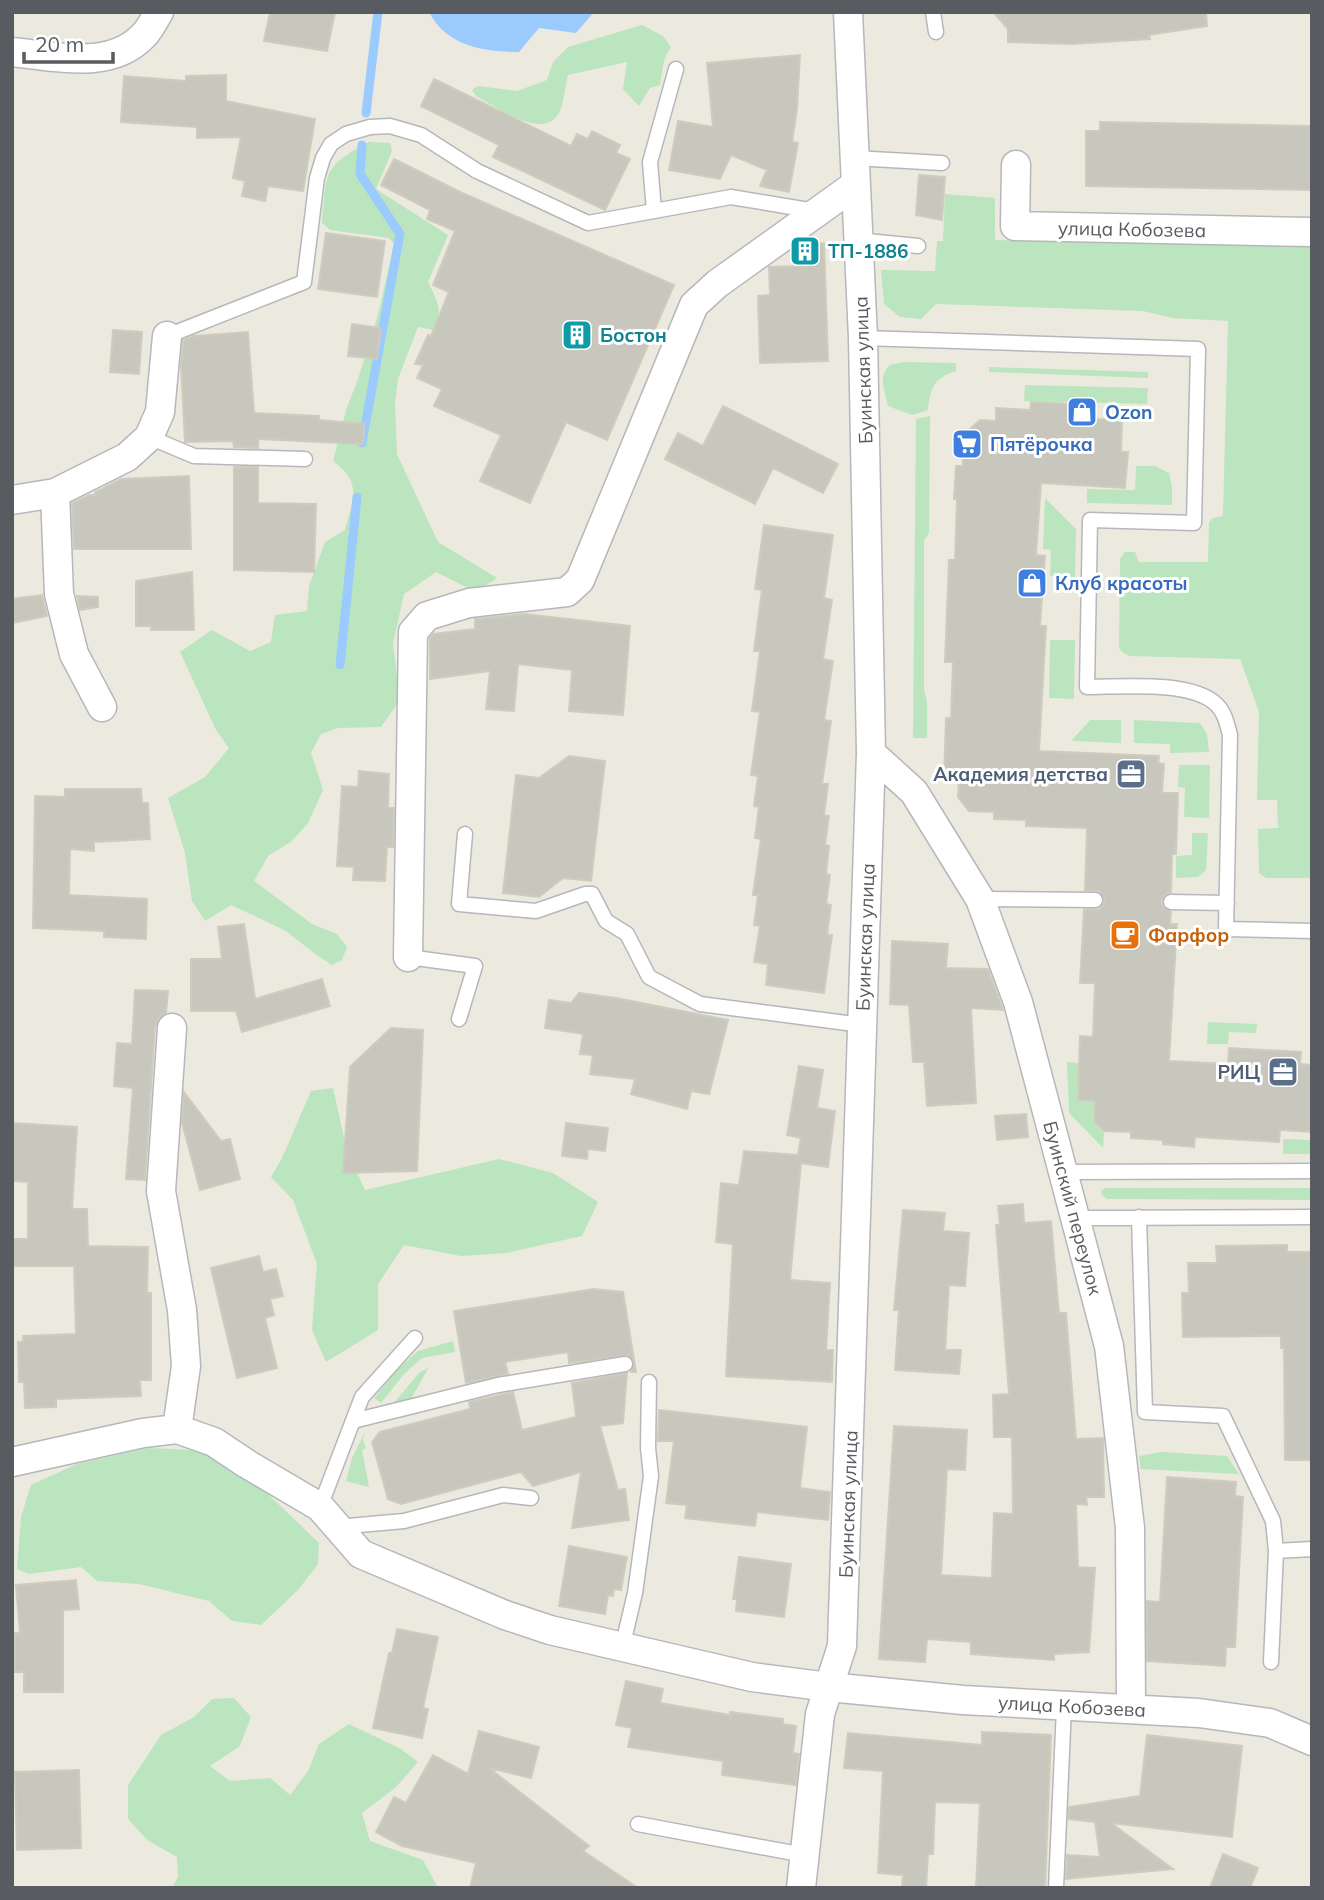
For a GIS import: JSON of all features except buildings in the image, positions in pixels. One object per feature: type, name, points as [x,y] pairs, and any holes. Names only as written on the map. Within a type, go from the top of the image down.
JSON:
[{"type":"street","points":[[12,52],[98,58],[124,51],[144,35],[159,12]]},
{"type":"street","name":"Буинская улица","points":[[801,1888],[820,1714],[842,1646],[871,753],[863,338],[848,12]]},
{"type":"street","name":"улица Кобозева","points":[[1016,165],[1015,226],[1312,232]]},
{"type":"street","points":[[408,957],[413,632],[427,616],[458,606],[567,592],[580,580],[694,305],[717,284],[818,212],[854,171]]},
{"type":"street","points":[[12,500],[55,493],[127,457],[149,437],[160,412],[167,336]]},
{"type":"street","points":[[55,493],[60,594],[74,654],[103,707]]},
{"type":"street","name":"Буинский переулок","points":[[871,753],[914,792],[981,899],[1018,1002],[1109,1346],[1130,1528],[1132,1709]]},
{"type":"street","points":[[172,1028],[161,1191],[182,1310],[186,1366],[177,1429]]},
{"type":"street","points":[[12,1462],[143,1433],[177,1429],[214,1442],[329,1517],[361,1555],[462,1598],[550,1630],[622,1648],[752,1677],[829,1687]]},
{"type":"street","name":"улица Кобозева","points":[[829,1687],[1064,1707],[1199,1713],[1270,1724],[1312,1741]]},
{"type":"lane","points":[[933,12],[936,32]]},
{"type":"lane","points":[[654,211],[650,162],[676,69]]},
{"type":"lane","points":[[167,336],[304,282],[317,178],[323,158],[331,144],[346,134],[370,127],[390,126],[421,135],[477,171],[588,223],[730,197],[818,212]]},
{"type":"lane","points":[[854,171],[942,163]]},
{"type":"lane","points":[[857,240],[918,246]]},
{"type":"lane","points":[[863,338],[1198,349],[1194,523],[1090,520],[1087,687],[1179,688],[1196,691],[1216,705],[1224,715],[1230,735],[1226,929],[1312,931]]},
{"type":"lane","points":[[149,437],[194,456],[305,459]]},
{"type":"lane","points":[[465,834],[459,904],[536,911],[592,894],[606,921],[627,934],[649,977],[700,1004],[862,1025]]},
{"type":"lane","points":[[981,899],[1095,900]]},
{"type":"lane","points":[[1171,902],[1227,903]]},
{"type":"lane","points":[[408,957],[475,966],[459,1019]]},
{"type":"lane","points":[[1064,1172],[1312,1171]]},
{"type":"lane","points":[[1076,1217],[1312,1217]]},
{"type":"lane","points":[[1139,1217],[1145,1412],[1223,1416],[1273,1521],[1276,1551],[1271,1662]]},
{"type":"lane","points":[[415,1338],[362,1397],[353,1421],[329,1517],[404,1521],[503,1495],[531,1498]]},
{"type":"lane","points":[[353,1421],[498,1385],[625,1364]]},
{"type":"lane","points":[[622,1648],[635,1593],[652,1476],[648,1448],[649,1382]]},
{"type":"lane","points":[[1276,1551],[1312,1549]]},
{"type":"lane","points":[[1056,1888],[1064,1707]]},
{"type":"lane","points":[[638,1824],[804,1855]]},
{"type":"green space","points":[[642,25],[663,36],[671,47],[664,61],[660,85],[650,88],[639,106],[623,89],[627,62],[568,75],[561,109],[548,123],[528,122],[505,113],[476,96],[472,90],[478,86],[517,91],[547,80],[553,62],[568,47]]},
{"type":"green space","points":[[369,142],[390,143],[392,151],[376,189],[448,235],[428,282],[438,306],[437,323],[434,330],[418,327],[398,379],[395,403],[397,454],[438,542],[497,578],[476,592],[436,572],[404,594],[393,644],[400,700],[381,727],[338,728],[321,734],[311,753],[323,790],[308,823],[292,841],[268,856],[254,881],[312,924],[337,934],[347,947],[342,960],[332,965],[286,931],[231,905],[205,921],[192,901],[185,853],[168,798],[205,777],[229,748],[216,730],[180,652],[212,630],[250,651],[271,642],[275,615],[307,611],[309,586],[325,542],[345,530],[353,500],[352,484],[349,477],[333,461],[346,410],[378,315],[394,244],[389,238],[330,230],[322,223],[330,173],[343,158]]},
{"type":"green space","points":[[945,194],[995,198],[995,240],[1312,247],[1312,878],[1266,878],[1259,873],[1258,829],[1278,828],[1277,800],[1257,800],[1259,712],[1240,659],[1129,656],[1119,648],[1120,559],[1125,552],[1135,552],[1139,562],[1208,562],[1209,522],[1213,518],[1223,516],[1228,321],[1173,318],[1143,311],[936,304],[921,319],[900,317],[884,304],[881,270],[935,271],[937,241],[943,241]]},
{"type":"green space","points":[[904,362],[956,363],[956,371],[934,385],[928,410],[912,415],[888,406],[883,384],[884,374],[890,365]]},
{"type":"green space","points":[[989,367],[1148,372],[1148,378],[989,372]]},
{"type":"green space","points":[[1025,385],[1148,388],[1147,404],[1024,401]]},
{"type":"green space","points":[[930,416],[929,533],[924,541],[924,689],[927,702],[927,738],[913,738],[916,419]]},
{"type":"green space","points":[[1136,466],[1155,466],[1169,473],[1172,505],[1087,503],[1087,489],[1135,490]]},
{"type":"green space","points":[[1045,498],[1076,529],[1075,578],[1050,576],[1051,550],[1043,549]]},
{"type":"green space","points":[[1050,640],[1075,640],[1074,699],[1049,698]]},
{"type":"green space","points":[[1090,720],[1121,720],[1121,743],[1071,741]]},
{"type":"green space","points":[[1134,720],[1200,723],[1207,734],[1209,752],[1170,753],[1170,744],[1134,743]]},
{"type":"green space","points":[[1179,765],[1210,765],[1209,818],[1184,817],[1185,788],[1178,787]]},
{"type":"green space","points":[[1192,833],[1208,833],[1206,870],[1198,877],[1176,878],[1176,856],[1192,855]]},
{"type":"green space","points":[[1208,1022],[1257,1024],[1256,1033],[1229,1032],[1228,1044],[1207,1044]]},
{"type":"green space","points":[[1067,1062],[1079,1063],[1077,1101],[1094,1102],[1093,1121],[1104,1133],[1103,1148],[1069,1113]]},
{"type":"green space","points":[[333,1088],[347,1151],[365,1190],[499,1159],[553,1173],[598,1202],[582,1236],[506,1253],[461,1256],[404,1245],[378,1284],[378,1330],[326,1362],[312,1330],[317,1264],[293,1200],[271,1177],[311,1091]]},
{"type":"green space","points":[[1283,1139],[1312,1140],[1312,1154],[1283,1154]]},
{"type":"green space","points":[[1106,1188],[1312,1188],[1312,1200],[1107,1199],[1101,1194]]},
{"type":"green space","points":[[453,1341],[455,1352],[422,1358],[404,1374],[381,1403],[374,1398],[397,1370],[418,1351]]},
{"type":"green space","points":[[429,1367],[411,1399],[392,1405],[419,1373]]},
{"type":"green space","points":[[365,1432],[363,1440],[366,1448],[362,1450],[369,1487],[346,1481],[352,1458]]},
{"type":"green space","points":[[148,1448],[197,1450],[248,1475],[319,1543],[318,1564],[298,1590],[261,1625],[232,1621],[209,1601],[139,1584],[97,1581],[81,1567],[29,1574],[17,1569],[21,1517],[31,1485],[77,1464]]},
{"type":"green space","points":[[1161,1452],[1227,1456],[1239,1474],[1141,1469],[1139,1456]]},
{"type":"green space","points":[[234,1698],[251,1717],[240,1746],[210,1766],[230,1781],[270,1778],[290,1795],[308,1771],[319,1744],[349,1724],[401,1749],[418,1762],[395,1788],[362,1813],[370,1841],[423,1860],[438,1888],[172,1888],[178,1877],[177,1857],[147,1840],[128,1819],[128,1785],[161,1735],[194,1717],[212,1699]]},
{"type":"water","points":[[429,12],[594,12],[576,33],[539,28],[519,52],[493,51],[467,45],[445,33]]},
{"type":"waterway","points":[[366,113],[378,12]]},
{"type":"waterway","points":[[362,145],[360,174],[400,234],[362,443]]},
{"type":"waterway","points":[[340,665],[357,497]]},
{"type":"place","name":"ТП-1886","points":[[805,251]]},
{"type":"place","name":"Бостон","points":[[577,335]]},
{"type":"place","name":"Ozon","points":[[1082,412]]},
{"type":"place","name":"Пятёрочка","points":[[967,444]]},
{"type":"place","name":"Клуб красоты","points":[[1032,583]]},
{"type":"place","name":"Академия детства","points":[[1131,774]]},
{"type":"place","name":"Фарфор","points":[[1125,935]]},
{"type":"place","name":"РИЦ","points":[[1283,1072]]}]
